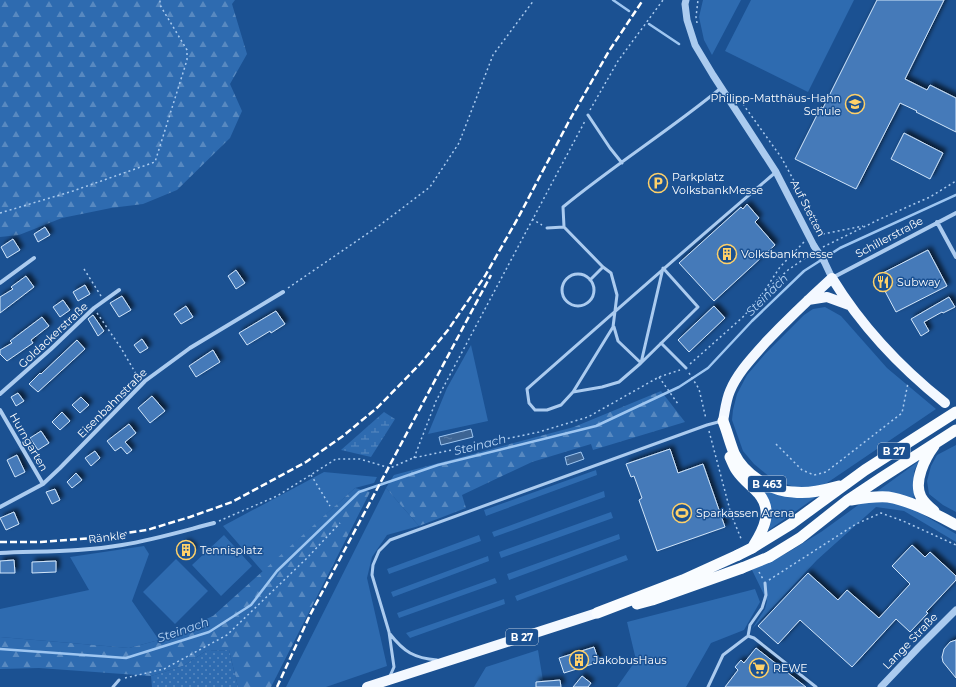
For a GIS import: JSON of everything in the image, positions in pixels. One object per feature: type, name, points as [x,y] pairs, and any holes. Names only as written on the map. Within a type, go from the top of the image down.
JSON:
[{"type":"highway","name":"B 27","points":[[598,613],[683,580],[752,548],[791,524],[871,466],[956,412]]},
{"type":"highway","name":"B 463","points":[[723,421],[735,454],[743,466],[756,478],[773,487],[793,492],[821,491],[845,484]]},
{"type":"highway","points":[[723,421],[724,439],[728,453],[737,471],[759,494],[765,503],[767,515],[765,526],[752,548]]},
{"type":"highway","name":"B 27","points":[[598,613],[652,600],[769,557],[800,538],[848,500],[956,430]]},
{"type":"highway","points":[[936,442],[927,455],[921,468],[919,483],[920,496],[939,516]]},
{"type":"highway","points":[[848,500],[877,497],[889,498],[907,503],[939,516],[956,525]]},
{"type":"main road","points":[[723,421],[730,391],[741,371],[808,300],[832,278]]},
{"type":"main road","name":"Auf Stetten","points":[[832,278],[849,305],[874,336],[910,373],[945,403]]},
{"type":"main road","points":[[808,300],[827,297],[849,305]]},
{"type":"main road","name":"B 27","points":[[367,687],[598,613]]},
{"type":"street","name":"Auf Stetten","points":[[686,0],[687,20],[695,45],[721,88],[776,172],[832,278]]},
{"type":"street","name":"Schillerstraße","points":[[832,278],[956,213]]},
{"type":"street","points":[[937,222],[956,257]]},
{"type":"street","points":[[0,283],[34,258]]},
{"type":"street","name":"Goldackerstraße","points":[[0,394],[51,349],[94,308],[119,290]]},
{"type":"street","name":"Eisenbahnstraße","points":[[0,507],[43,484],[142,384],[190,348],[282,292]]},
{"type":"street","name":"Hurngarten","points":[[1,412],[43,484]]},
{"type":"street","name":"Ränkle","points":[[0,553],[88,549],[121,545],[159,538],[214,523]]},
{"type":"street","name":"Lange Straße","points":[[880,687],[956,610]]},
{"type":"lane","points":[[641,363],[618,341],[614,327],[617,295],[611,273],[603,267],[564,226],[563,207],[581,192],[687,116],[721,88]]},
{"type":"lane","points":[[588,115],[622,163]]},
{"type":"lane","points":[[614,327],[573,392],[561,405],[547,410],[535,410],[529,403],[527,390],[663,268],[776,172]]},
{"type":"lane","points":[[547,228],[564,226]]},
{"type":"lane","points":[[590,280],[603,267]]},
{"type":"lane","points":[[573,392],[602,387],[619,382],[641,363],[698,307],[663,268]]},
{"type":"lane","points":[[641,363],[663,268]]},
{"type":"lane","points":[[580,274],[590,280],[594,291],[588,302],[582,305],[576,305],[570,303],[566,299],[562,288],[568,277],[580,274]]},
{"type":"lane","points":[[661,343],[686,368]]},
{"type":"lane","points":[[386,680],[390,676],[394,667],[389,632],[372,575],[373,565],[379,551],[390,540],[707,425],[723,421]]},
{"type":"lane","points":[[708,687],[723,655],[748,636],[750,625],[762,608],[766,596],[765,583]]},
{"type":"lane","points":[[389,632],[399,646],[421,659],[446,662]]},
{"type":"lane","points":[[748,636],[754,638],[816,687]]},
{"type":"lane","points":[[113,687],[119,680]]},
{"type":"path","points":[[0,213],[73,191],[155,162],[187,60],[187,50],[160,5],[160,0]]},
{"type":"path","points":[[282,292],[380,225],[430,187],[459,143],[493,55],[534,0]]},
{"type":"path","points":[[413,458],[436,401],[588,115],[618,61],[662,0]]},
{"type":"path","points":[[697,23],[696,17],[698,0]]},
{"type":"path","points":[[738,98],[781,157],[823,234]]},
{"type":"path","points":[[823,247],[865,226],[930,197],[956,181]]},
{"type":"path","points":[[532,219],[537,222]]},
{"type":"path","points":[[214,523],[277,496],[336,459],[360,459],[390,468],[413,458],[539,432],[588,417],[659,377],[686,368],[744,316],[763,293],[780,267],[809,237],[865,226]]},
{"type":"path","points":[[763,293],[815,248]]},
{"type":"path","points":[[84,269],[104,301]]},
{"type":"path","points":[[94,308],[121,348],[142,384]]},
{"type":"path","points":[[776,444],[802,470],[814,475],[826,472],[902,413],[910,373]]},
{"type":"path","points":[[690,375],[699,389],[707,425],[732,514],[742,541]]},
{"type":"path","points":[[659,377],[678,404]]},
{"type":"path","points":[[311,475],[330,506]]},
{"type":"path","points":[[758,571],[765,583],[856,524],[881,513],[903,521],[956,545]]},
{"type":"path","points":[[119,680],[164,668],[227,635],[307,558],[340,523]]},
{"type":"green space","points":[[0,0],[235,0],[232,4],[247,54],[230,84],[242,111],[230,138],[177,190],[143,204],[111,208],[62,218],[19,235],[0,237]]},
{"type":"green space","points":[[703,0],[741,0],[712,55],[704,40],[699,17]]},
{"type":"green space","points":[[751,0],[854,0],[808,92],[725,51]]},
{"type":"green space","points":[[825,307],[841,316],[887,368],[936,409],[821,487],[794,487],[771,478],[754,464],[743,451],[732,420],[733,410],[737,394],[747,375],[765,354],[804,315],[813,309]]},
{"type":"green space","points":[[471,345],[488,421],[428,434],[447,388]]},
{"type":"green space","points":[[661,391],[685,422],[593,450],[591,444],[532,462],[462,495],[466,508],[419,526],[386,488],[394,475],[574,427]]},
{"type":"green space","points":[[384,412],[395,419],[371,457],[341,450]]},
{"type":"green space","points":[[956,445],[956,512],[943,505],[929,494],[927,481],[931,466],[937,455]]},
{"type":"green space","points":[[919,461],[914,471],[915,493],[910,507],[956,534],[956,542],[904,511],[876,507],[817,560],[752,629],[765,609],[767,601],[752,570],[787,553],[821,532]]},
{"type":"green space","points":[[596,470],[597,475],[486,516],[484,510]]},
{"type":"green space","points":[[324,472],[377,477],[374,483],[355,488],[263,572],[223,526]]},
{"type":"green space","points":[[759,487],[773,493],[787,496],[816,497],[769,530],[771,517],[770,507],[767,498]]},
{"type":"green space","points":[[355,488],[370,492],[271,687],[238,687],[229,650],[206,651],[183,666],[151,676],[39,668],[0,669],[0,637],[129,648],[159,640],[213,616]]},
{"type":"green space","points":[[386,488],[419,526],[387,535],[372,557],[367,578],[387,666],[326,687],[286,687]]},
{"type":"green space","points":[[604,491],[605,497],[494,537],[492,532]]},
{"type":"green space","points":[[611,512],[613,518],[501,558],[499,552]]},
{"type":"green space","points":[[619,534],[620,539],[509,580],[507,574]]},
{"type":"green space","points":[[224,535],[252,566],[221,596],[192,565]]},
{"type":"green space","points":[[479,535],[481,541],[389,574],[387,569]]},
{"type":"green space","points":[[144,546],[149,554],[132,601],[159,640],[129,648],[0,637],[0,609],[89,590],[70,557]]},
{"type":"green space","points":[[626,555],[628,560],[517,601],[515,596]]},
{"type":"green space","points":[[488,556],[489,561],[393,597],[391,592]]},
{"type":"green space","points":[[176,559],[208,591],[175,624],[143,592]]},
{"type":"green space","points":[[495,578],[497,583],[399,618],[397,613]]},
{"type":"green space","points":[[755,589],[760,602],[744,630],[711,643],[686,687],[617,687],[636,660],[627,622]]},
{"type":"green space","points":[[504,599],[505,604],[410,638],[406,633]]},
{"type":"green space","points":[[229,650],[238,687],[152,687],[151,676],[183,666],[206,651]]},
{"type":"green space","points":[[538,650],[544,687],[474,687],[486,667]]},
{"type":"water","points":[[471,429],[473,437],[441,445],[439,437]]},
{"type":"water","points":[[581,452],[584,459],[567,465],[565,457]]},
{"type":"building","points":[[877,0],[944,0],[905,79],[927,90],[930,85],[956,98],[956,132],[900,103],[856,189],[795,159],[821,107],[823,108]]},
{"type":"building","points":[[904,133],[943,153],[930,179],[891,159]]},
{"type":"building","name":"Volksbankmesse","points":[[747,204],[759,218],[755,222],[775,245],[714,301],[679,263],[741,207],[743,209]]},
{"type":"building","points":[[45,227],[50,235],[38,242],[34,234]]},
{"type":"building","points":[[13,239],[20,250],[7,258],[1,247]]},
{"type":"building","points":[[928,250],[947,286],[896,312],[877,276]]},
{"type":"building","points":[[236,270],[245,283],[236,289],[228,276]]},
{"type":"building","points":[[26,276],[34,287],[0,313],[0,297],[13,289],[11,287]]},
{"type":"building","points":[[85,285],[90,294],[78,301],[73,292]]},
{"type":"building","points":[[122,296],[131,310],[119,317],[110,303]]},
{"type":"building","points":[[949,297],[955,307],[924,322],[929,331],[921,336],[911,319]]},
{"type":"building","points":[[63,300],[70,310],[60,317],[53,307]]},
{"type":"building","points":[[186,306],[193,317],[181,324],[174,314]]},
{"type":"building","points":[[714,306],[725,318],[689,352],[678,340]]},
{"type":"building","points":[[276,311],[285,324],[247,345],[239,333]]},
{"type":"building","points":[[93,315],[104,331],[98,336],[88,319]]},
{"type":"building","points":[[42,317],[49,326],[31,340],[33,343],[7,361],[0,354],[0,350],[12,343],[10,341]]},
{"type":"building","points":[[142,339],[148,348],[140,353],[134,345]]},
{"type":"building","points":[[77,340],[85,349],[38,392],[29,384],[40,373],[41,374]]},
{"type":"building","points":[[213,350],[220,362],[196,377],[189,366]]},
{"type":"building","points":[[18,393],[24,401],[16,406],[11,397]]},
{"type":"building","points":[[152,396],[165,411],[150,423],[138,408]]},
{"type":"building","points":[[81,397],[89,405],[80,413],[72,405]]},
{"type":"building","points":[[62,412],[70,421],[60,430],[52,422]]},
{"type":"building","points":[[129,424],[136,433],[125,442],[132,450],[127,454],[121,447],[115,451],[107,441]]},
{"type":"building","points":[[41,431],[49,443],[38,450],[30,438]]},
{"type":"building","name":"Sparkassen Arena","points":[[670,449],[678,473],[703,464],[725,527],[657,551],[639,500],[642,498],[634,476],[631,477],[626,464]]},
{"type":"building","points":[[95,451],[100,458],[91,466],[85,458]]},
{"type":"building","points":[[17,455],[25,472],[15,477],[7,460]]},
{"type":"building","points":[[76,473],[82,480],[72,488],[67,482]]},
{"type":"building","points":[[55,489],[60,500],[52,504],[46,492]]},
{"type":"building","points":[[14,512],[19,524],[6,530],[0,518]]},
{"type":"building","name":"Tennisplatz","points":[[186,542],[194,549],[186,558],[178,551]]},
{"type":"building","points":[[912,545],[925,557],[930,552],[956,576],[956,580],[926,612],[928,613],[910,632],[896,619],[852,667],[800,620],[778,644],[758,626],[808,573],[838,600],[847,590],[879,618],[910,584],[892,566]]},
{"type":"building","points":[[14,560],[15,573],[0,573],[0,561]]},
{"type":"building","points":[[56,561],[56,572],[32,573],[32,562]]},
{"type":"building","points":[[956,640],[956,678],[943,662],[942,657],[944,649],[950,642]]},
{"type":"building","name":"JakobusHaus","points":[[594,647],[599,662],[564,673],[559,658]]},
{"type":"building","name":"REWE","points":[[756,648],[806,687],[725,687],[738,670],[735,667],[741,660],[744,663]]},
{"type":"building","points":[[582,676],[591,683],[588,687],[573,687]]},
{"type":"building","points":[[560,680],[561,687],[536,687],[536,682]]},
{"type":"waterway","points":[[613,0],[629,11]]},
{"type":"waterway","points":[[649,24],[679,44]]},
{"type":"waterway","name":"Steinach","points":[[0,649],[126,658],[209,632],[251,605],[277,571],[359,492],[438,465],[596,426],[679,387],[708,368],[752,321],[804,271],[840,248],[956,195]]},
{"type":"railway","points":[[0,542],[41,542],[93,538],[147,530],[190,517],[232,502],[306,462],[343,436],[378,407],[421,363],[448,330],[485,276],[609,51],[643,0]]},
{"type":"railway","points":[[277,687],[310,615],[491,275]]},
{"type":"place","name":"Philipp-Matthäus-Hahn Schule","points":[[855,104]]},
{"type":"place","name":"Parkplatz VolksbankMesse","points":[[658,183]]},
{"type":"place","name":"Volksbankmesse","points":[[727,254]]},
{"type":"place","name":"Subway","points":[[883,282]]},
{"type":"place","name":"Sparkassen Arena","points":[[682,513]]},
{"type":"place","name":"Tennisplatz","points":[[186,550]]},
{"type":"place","name":"JakobusHaus","points":[[579,660]]},
{"type":"place","name":"REWE","points":[[759,668]]}]
